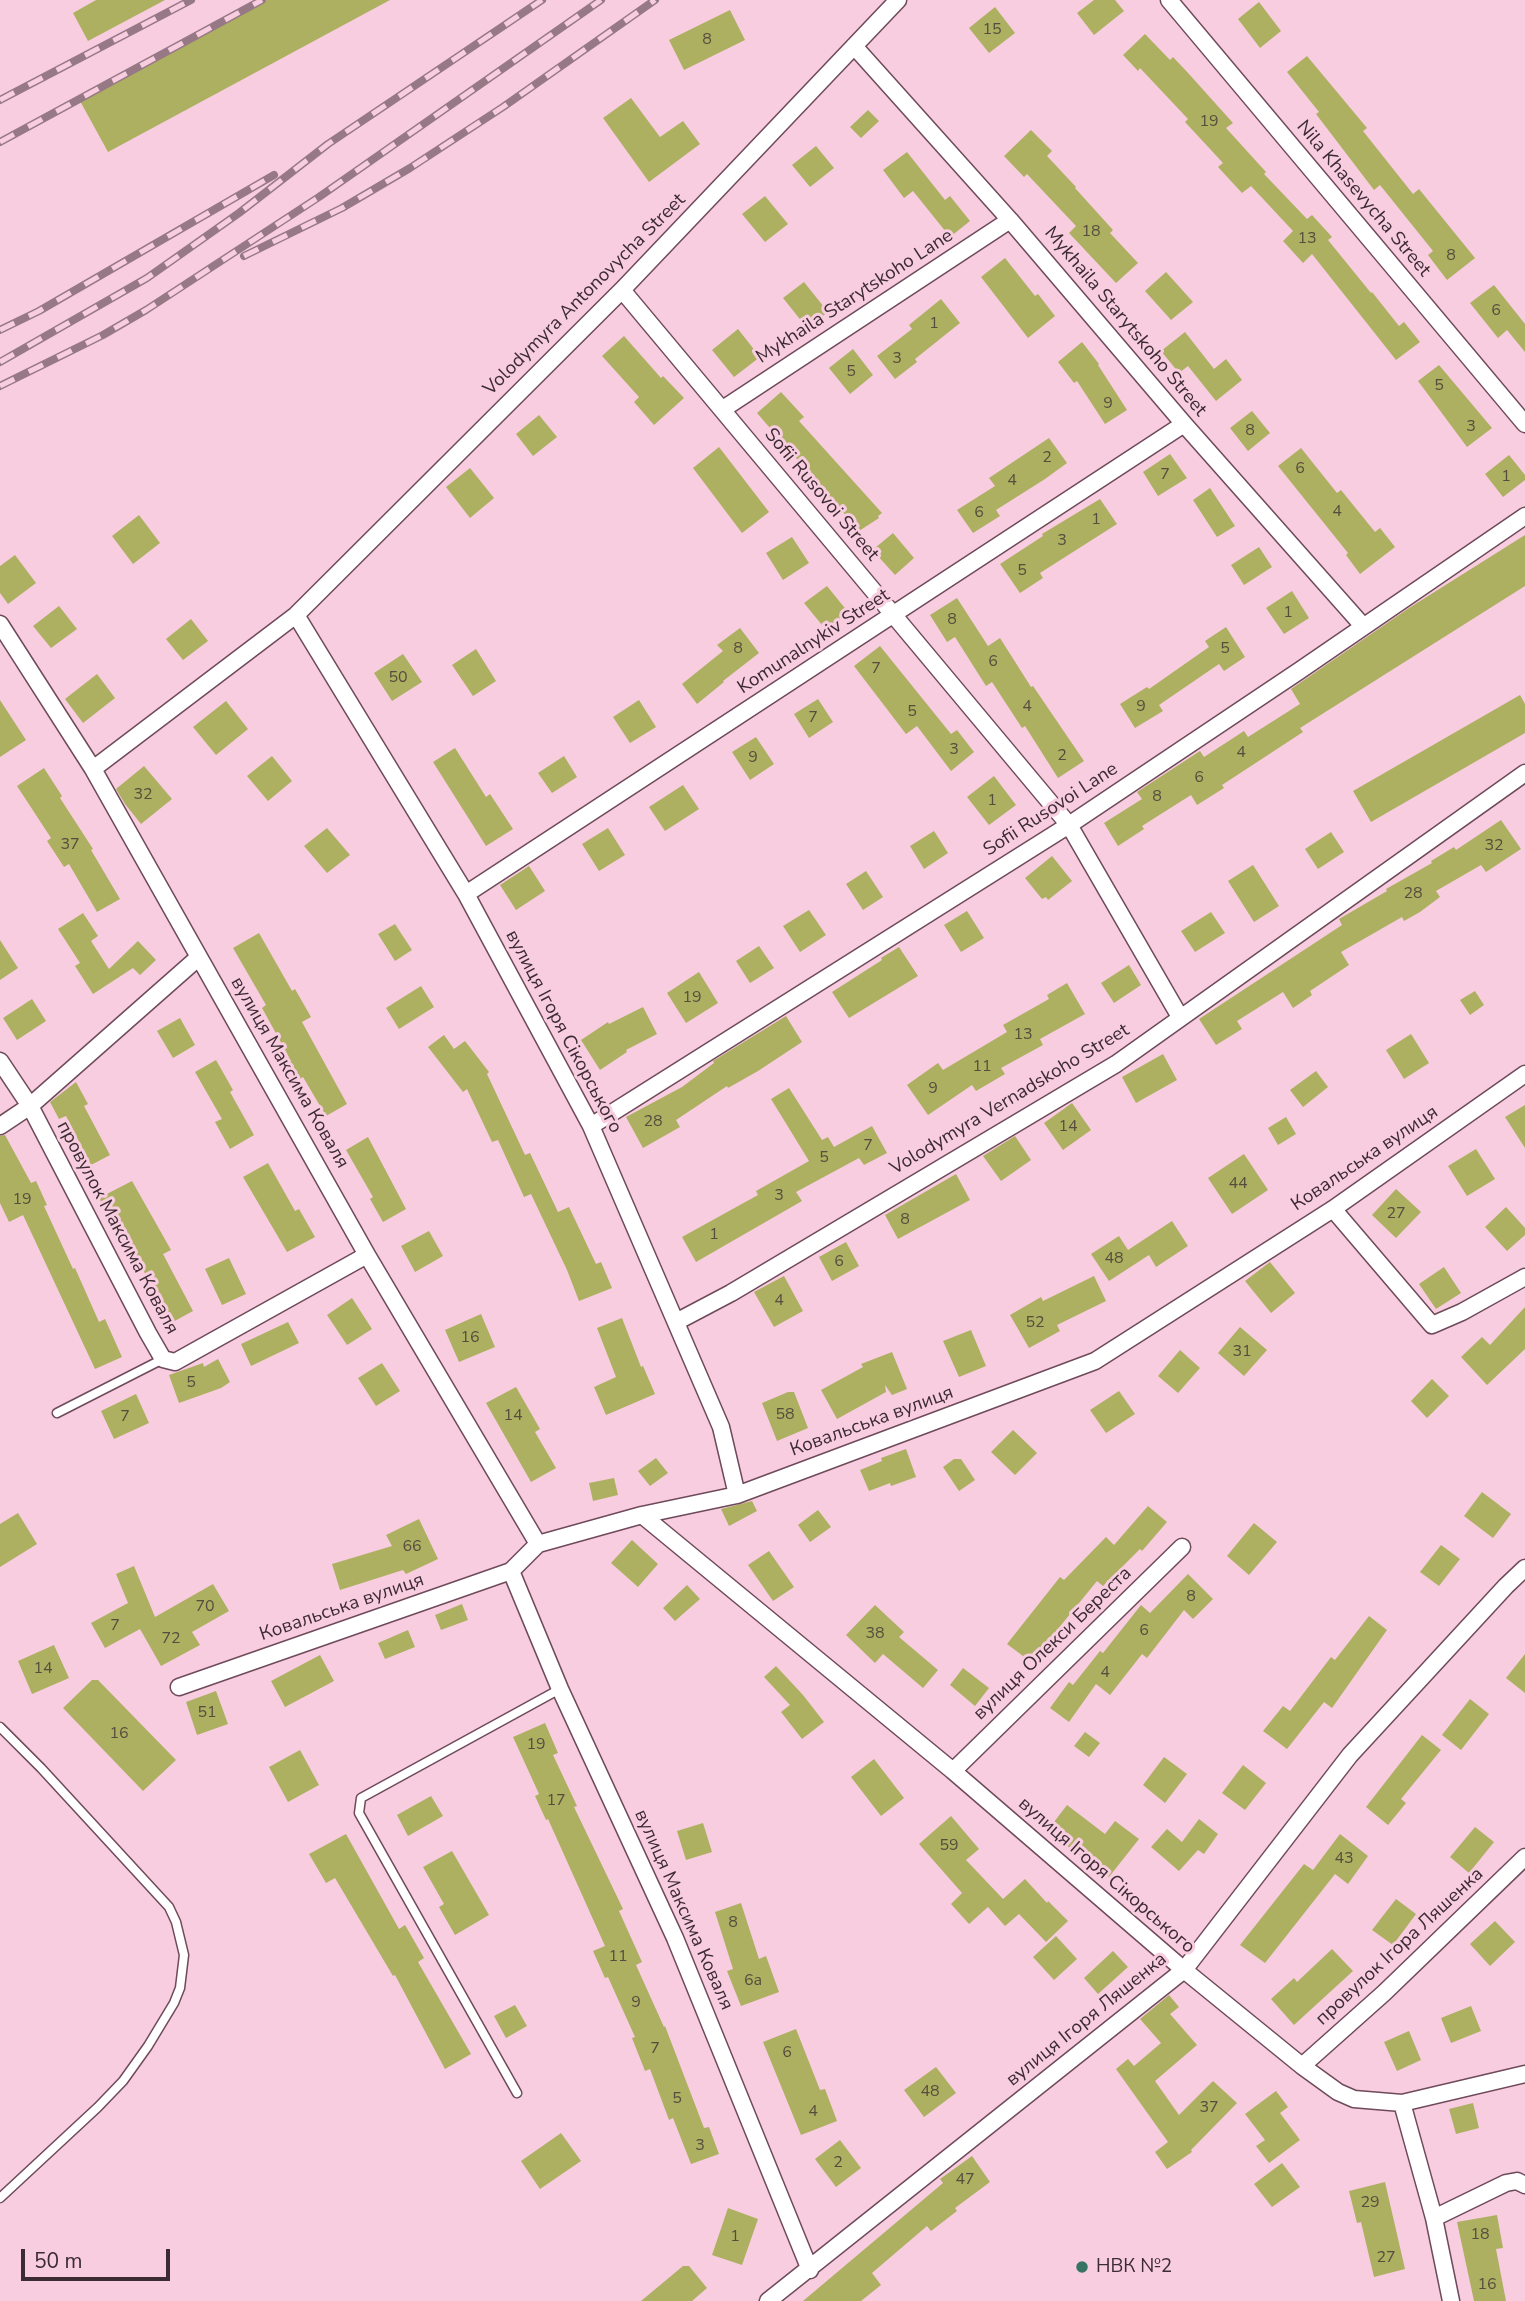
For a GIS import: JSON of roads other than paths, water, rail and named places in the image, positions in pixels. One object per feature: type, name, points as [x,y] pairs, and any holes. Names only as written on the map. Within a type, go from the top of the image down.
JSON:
[{"type":"street","name":"Volodymyra Antonovycha Street","points":[[93,769],[296,615],[622,290],[898,0]]},
{"type":"street","name":"Nila Khasevycha Street","points":[[1169,0],[1525,424]]},
{"type":"street","name":"Mykhaila Starytskoho Street","points":[[854,46],[1010,220],[1184,424],[1363,626]]},
{"type":"street","name":"Mykhaila Starytskoho Lane","points":[[723,410],[1010,220]]},
{"type":"street","name":"Sofii Rusovoi Street","points":[[622,290],[1069,825],[1180,1017]]},
{"type":"street","name":"Komunalnykiv Street","points":[[466,894],[1184,424]]},
{"type":"street","name":"Sofii Rusovoi Lane","points":[[591,1126],[1069,825],[1525,516]]},
{"type":"street","name":"вулиця Ігоря Сікорського","points":[[296,615],[466,894],[591,1126],[721,1427],[737,1495]]},
{"type":"street","name":"вулиця Максима Коваля","points":[[0,624],[93,769],[367,1255],[538,1544]]},
{"type":"street","name":"Volodymyra Vernadskoho Street","points":[[676,1322],[732,1293],[1116,1064],[1525,773]]},
{"type":"street","points":[[0,1126],[30,1106],[199,957]]},
{"type":"street","name":"провулок Максима Коваля","points":[[0,1061],[30,1106],[163,1359],[175,1362],[367,1255]]},
{"type":"street","name":"Ковальська вулиця","points":[[179,1687],[511,1571],[538,1544],[642,1516],[737,1495],[1095,1361],[1333,1209],[1525,1074]]},
{"type":"street","points":[[1333,1209],[1432,1325],[1462,1312],[1525,1277]]},
{"type":"street","name":"вулиця Ігоря Сікорського","points":[[642,1516],[953,1771],[1184,1970],[1338,2092],[1354,2099],[1402,2103],[1525,2074]]},
{"type":"street","name":"вулиця Олекси Береста","points":[[953,1771],[1182,1547]]},
{"type":"street","name":"вулиця Ігоря Ляшенка","points":[[768,2301],[1184,1970],[1350,1755],[1525,1568]]},
{"type":"street","name":"вулиця Максима Коваля","points":[[511,1571],[560,1689],[675,1938],[810,2270]]},
{"type":"street","name":"провулок Ігора Ляшенка","points":[[1302,2066],[1414,1966],[1525,1857]]},
{"type":"street","points":[[1402,2103],[1434,2218],[1451,2301]]},
{"type":"street","points":[[1434,2218],[1506,2183],[1517,2181],[1525,2185]]},
{"type":"lane","points":[[57,1413],[163,1359]]},
{"type":"lane","points":[[517,2092],[359,1813],[361,1798],[560,1689]]},
{"type":"lane","points":[[0,1727],[169,1907],[182,1938],[184,1955],[182,1979],[174,2003],[123,2081],[0,2199]]},
{"type":"railway","points":[[0,100],[191,0]]},
{"type":"railway","points":[[0,142],[262,0]]},
{"type":"railway","points":[[0,362],[147,278],[239,213],[328,144],[542,0]]},
{"type":"railway","points":[[0,386],[103,335],[146,310],[319,197],[601,0]]},
{"type":"railway","points":[[244,256],[342,208],[410,168],[503,107],[655,0]]},
{"type":"railway","points":[[0,330],[39,311],[274,175]]},
{"type":"place","name":"НВК №2","points":[[1082,2267]]}]
